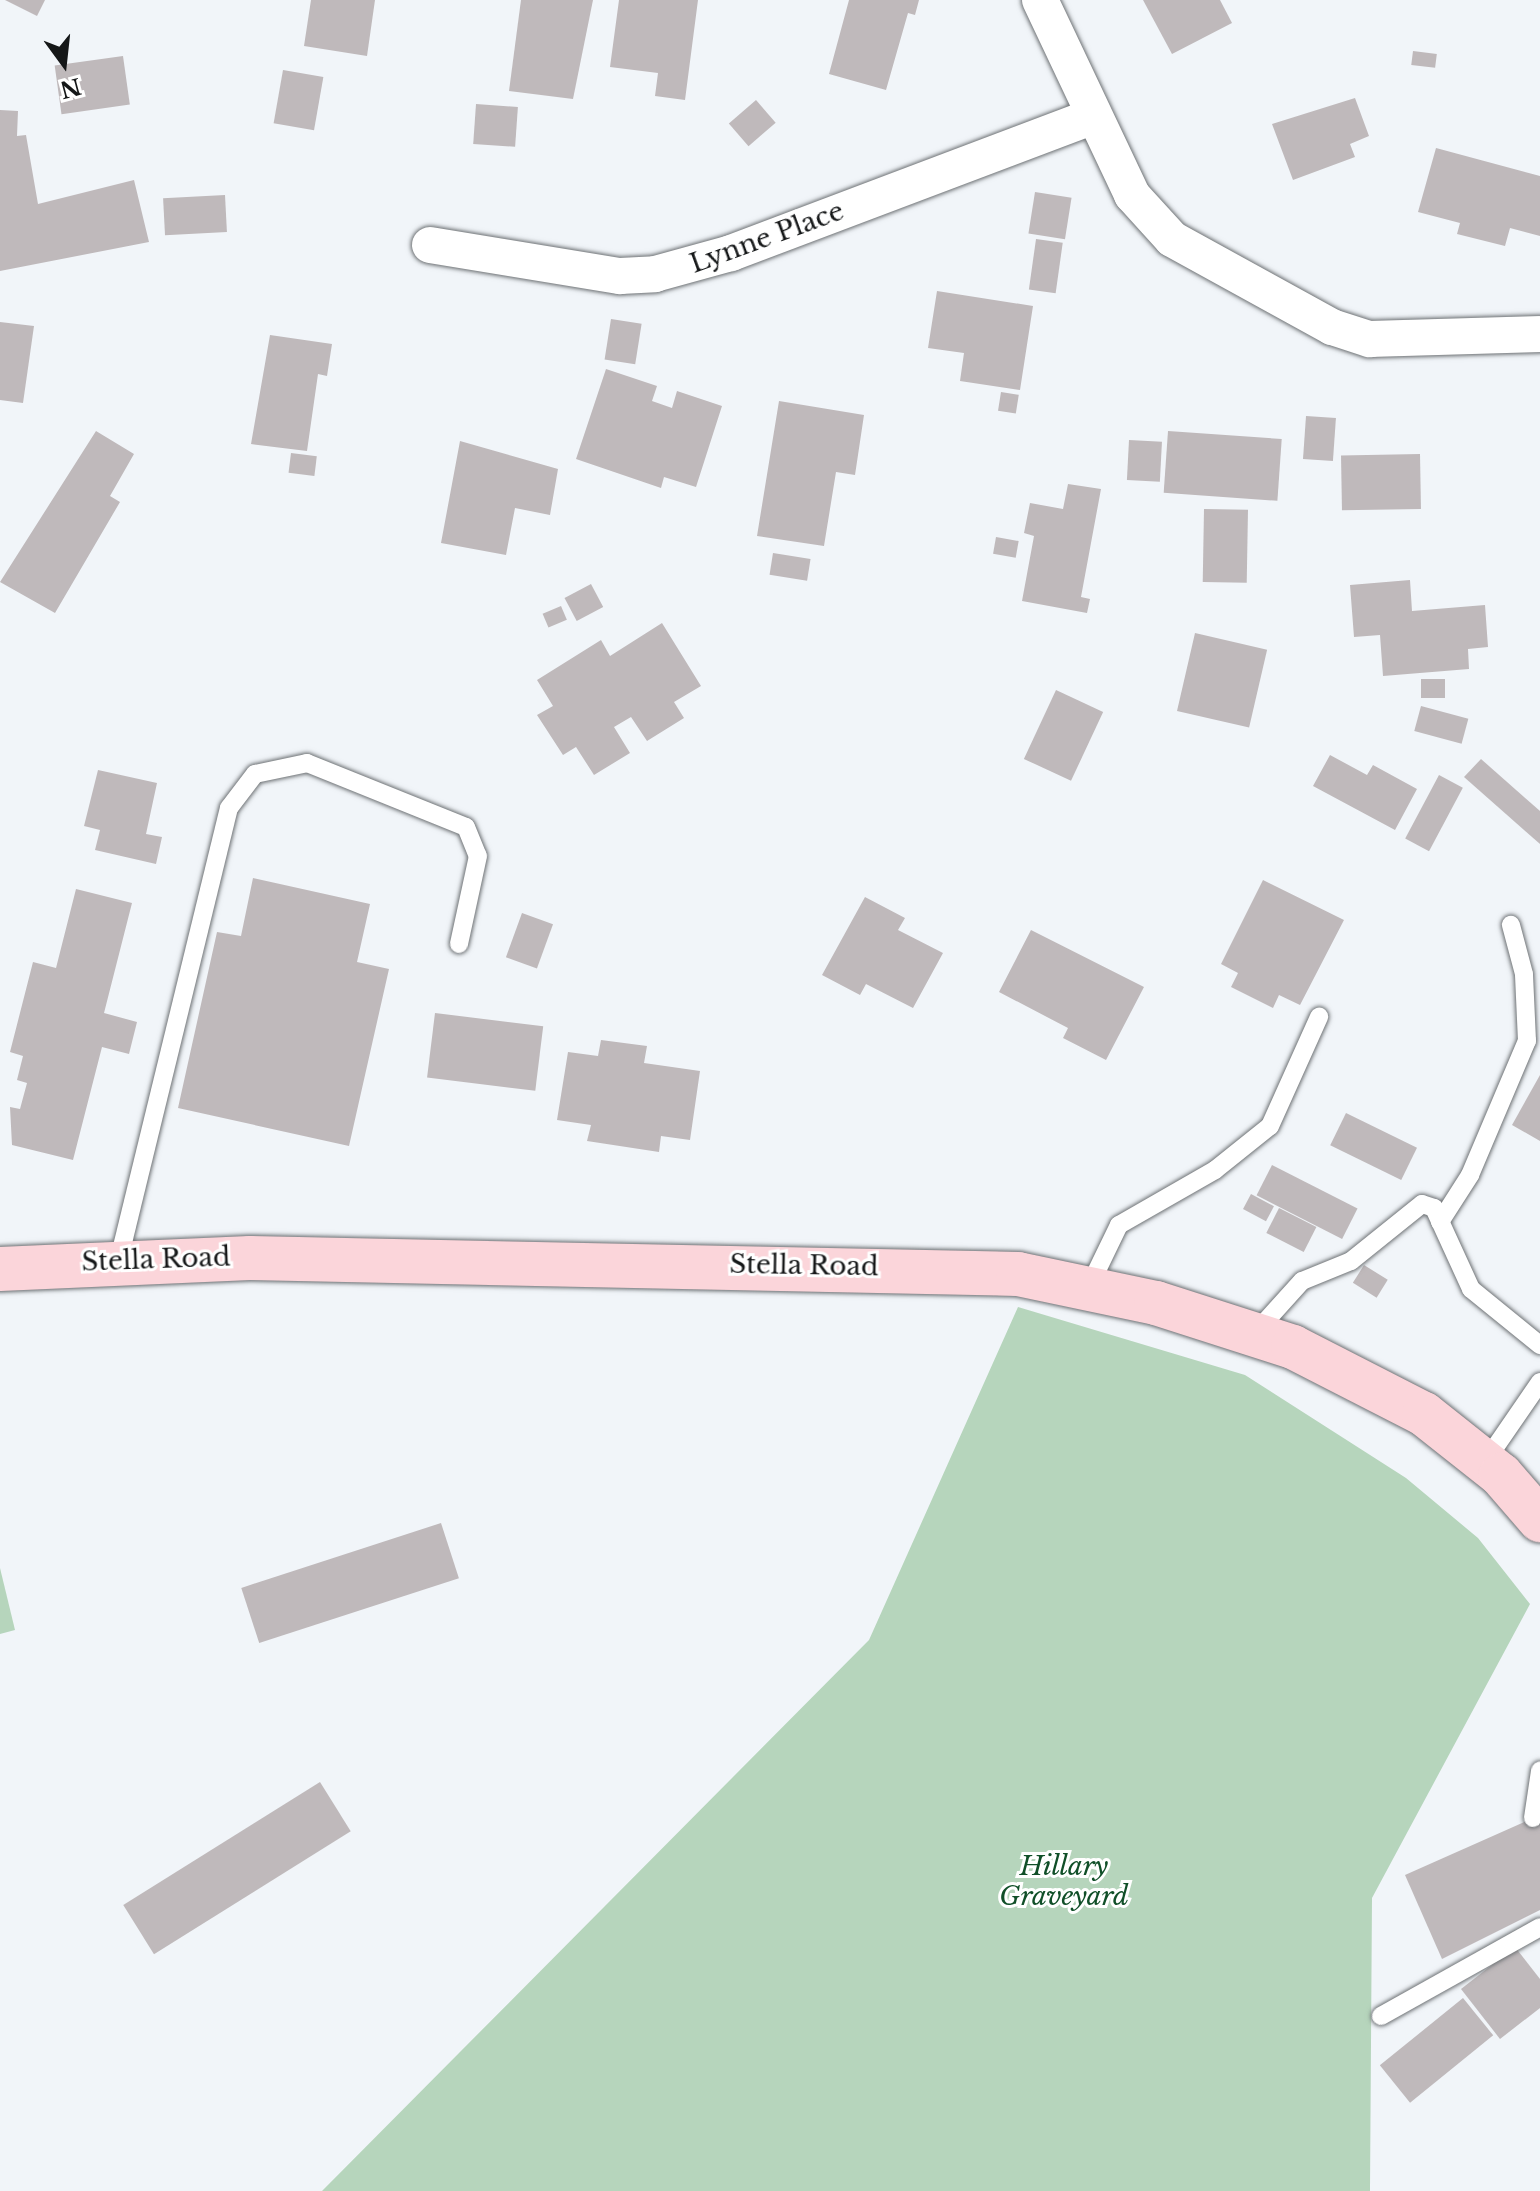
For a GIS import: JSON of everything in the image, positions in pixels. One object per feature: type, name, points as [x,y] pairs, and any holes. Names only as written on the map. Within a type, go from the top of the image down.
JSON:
[{"type":"main road","name":"Stella Road","points":[[0,1269],[119,1259],[894,1268],[1018,1274],[1255,1333],[1424,1414],[1485,1463],[1540,1520]]},
{"type":"street","points":[[1040,0],[1091,117],[1132,195],[1172,239],[1332,327],[1370,339],[1540,334]]},
{"type":"street","name":"Lynne Place","points":[[430,245],[620,276],[677,270],[1091,117]]},
{"type":"lane","points":[[119,1259],[229,808],[255,774],[307,763],[466,827],[478,856],[459,944]]},
{"type":"lane","points":[[1440,1222],[1470,1175],[1527,1041],[1524,974],[1511,925]]},
{"type":"lane","points":[[1088,1289],[1119,1225],[1215,1170],[1270,1126],[1319,1017]]},
{"type":"lane","points":[[1255,1333],[1302,1281],[1351,1261],[1410,1209],[1434,1208],[1471,1289],[1540,1345]]},
{"type":"lane","points":[[1485,1463],[1540,1382]]},
{"type":"lane","points":[[1533,1818],[1540,1771]]},
{"type":"lane","points":[[1381,2016],[1540,1927]]},
{"type":"green space","name":"Hillary Graveyard","points":[[1018,1307],[1245,1375],[1406,1478],[1478,1538],[1530,1604],[1372,1898],[1370,2191],[322,2191],[869,1640]]},
{"type":"green space","points":[[0,1568],[15,1630],[0,1634]]},
{"type":"building","points":[[5,0],[45,0],[37,16]]},
{"type":"building","points":[[311,0],[375,0],[367,56],[304,46]]},
{"type":"building","points":[[521,0],[593,0],[573,99],[509,91]]},
{"type":"building","points":[[619,0],[698,0],[685,100],[655,96],[658,73],[610,67]]},
{"type":"building","points":[[849,0],[919,0],[915,15],[908,13],[886,90],[829,74]]},
{"type":"building","points":[[1143,0],[1220,0],[1232,23],[1172,54]]},
{"type":"building","points":[[1413,51],[1437,54],[1435,68],[1411,65]]},
{"type":"building","points":[[123,56],[130,105],[61,114],[55,66]]},
{"type":"building","points":[[283,70],[323,77],[314,130],[274,123]]},
{"type":"building","points":[[1355,98],[1369,136],[1350,144],[1355,157],[1293,180],[1272,124]]},
{"type":"building","points":[[756,100],[776,123],[749,146],[729,124]]},
{"type":"building","points":[[476,104],[518,107],[515,147],[473,144]]},
{"type":"building","points":[[0,110],[18,111],[17,136],[26,135],[38,204],[134,180],[149,242],[0,271]]},
{"type":"building","points":[[1436,148],[1540,176],[1540,236],[1510,228],[1505,246],[1457,234],[1460,223],[1418,212]]},
{"type":"building","points":[[1035,192],[1072,198],[1065,239],[1028,233]]},
{"type":"building","points":[[225,195],[227,232],[165,235],[163,198]]},
{"type":"building","points":[[1036,239],[1063,243],[1056,293],[1029,290]]},
{"type":"building","points":[[937,291],[1033,306],[1020,390],[960,381],[964,353],[928,348]]},
{"type":"building","points":[[611,319],[642,324],[635,364],[605,359]]},
{"type":"building","points":[[0,322],[34,326],[23,403],[0,400]]},
{"type":"building","points":[[270,335],[332,344],[327,376],[318,374],[307,451],[251,444]]},
{"type":"building","points":[[606,369],[657,386],[652,401],[672,408],[677,391],[722,406],[696,487],[664,477],[661,488],[576,459]]},
{"type":"building","points":[[1001,392],[1019,395],[1016,414],[998,411]]},
{"type":"building","points":[[779,401],[864,415],[855,475],[836,472],[824,546],[757,536]]},
{"type":"building","points":[[1306,416],[1336,418],[1333,461],[1303,459]]},
{"type":"building","points":[[96,431],[134,454],[110,496],[120,502],[55,613],[0,582]]},
{"type":"building","points":[[1168,431],[1282,439],[1277,501],[1164,493]]},
{"type":"building","points":[[1129,440],[1162,442],[1160,482],[1127,480]]},
{"type":"building","points":[[460,441],[558,469],[550,515],[515,508],[506,555],[441,543]]},
{"type":"building","points":[[291,453],[317,456],[314,476],[289,473]]},
{"type":"building","points":[[1420,454],[1421,509],[1342,510],[1341,455]]},
{"type":"building","points":[[1068,484],[1101,489],[1081,597],[1090,599],[1087,613],[1022,601],[1034,536],[1024,533],[1030,503],[1063,509]]},
{"type":"building","points":[[1204,509],[1248,510],[1247,583],[1203,582]]},
{"type":"building","points":[[996,537],[1019,541],[1016,558],[993,554]]},
{"type":"building","points":[[773,553],[811,559],[807,581],[770,575]]},
{"type":"building","points":[[1410,580],[1412,611],[1485,605],[1488,647],[1468,649],[1469,669],[1383,676],[1380,635],[1354,637],[1350,585]]},
{"type":"building","points":[[591,584],[603,607],[577,621],[565,598]]},
{"type":"building","points":[[561,606],[567,620],[548,628],[543,614]]},
{"type":"building","points":[[662,623],[701,686],[674,702],[684,718],[647,741],[631,717],[614,727],[630,753],[594,775],[576,747],[563,755],[537,715],[553,706],[537,680],[601,640],[610,656]]},
{"type":"building","points":[[1195,633],[1267,650],[1249,728],[1177,711]]},
{"type":"building","points":[[1421,679],[1445,679],[1445,698],[1421,698]]},
{"type":"building","points":[[1056,690],[1103,712],[1071,781],[1024,759]]},
{"type":"building","points":[[1421,706],[1468,719],[1462,744],[1414,731]]},
{"type":"building","points":[[1330,755],[1367,775],[1373,765],[1417,789],[1395,830],[1313,786]]},
{"type":"building","points":[[1481,759],[1540,811],[1540,844],[1464,777]]},
{"type":"building","points":[[98,770],[157,783],[146,834],[162,837],[156,864],[95,850],[100,830],[84,826]]},
{"type":"building","points":[[1439,775],[1463,788],[1429,851],[1405,839]]},
{"type":"building","points":[[253,878],[370,904],[357,962],[389,969],[349,1146],[178,1108],[217,932],[241,936]]},
{"type":"building","points":[[1263,880],[1344,920],[1300,1005],[1279,995],[1273,1008],[1231,987],[1238,973],[1221,964]]},
{"type":"building","points":[[76,889],[132,903],[104,1013],[137,1022],[129,1054],[102,1047],[73,1160],[12,1145],[10,1107],[20,1109],[27,1083],[17,1080],[23,1056],[10,1052],[33,962],[56,968]]},
{"type":"building","points":[[865,897],[905,918],[898,930],[943,953],[913,1008],[866,984],[860,995],[822,975]]},
{"type":"building","points":[[522,913],[553,924],[537,968],[506,957]]},
{"type":"building","points":[[1031,930],[1144,987],[1106,1060],[1063,1038],[1068,1028],[999,992]]},
{"type":"building","points":[[435,1013],[543,1026],[535,1091],[427,1078]]},
{"type":"building","points":[[601,1040],[647,1046],[644,1063],[700,1071],[690,1140],[661,1136],[659,1152],[587,1141],[591,1125],[557,1120],[568,1052],[598,1056]]},
{"type":"building","points":[[1540,1075],[1540,1141],[1512,1125]]},
{"type":"building","points":[[1346,1113],[1417,1148],[1401,1180],[1330,1145]]},
{"type":"building","points":[[1272,1165],[1358,1209],[1342,1239],[1257,1195]]},
{"type":"building","points":[[1251,1194],[1274,1206],[1266,1221],[1243,1209]]},
{"type":"building","points":[[1279,1208],[1316,1227],[1304,1252],[1266,1233]]},
{"type":"building","points":[[1364,1265],[1388,1280],[1377,1298],[1353,1283]]},
{"type":"building","points":[[441,1523],[459,1578],[259,1643],[241,1588]]},
{"type":"building","points":[[320,1782],[351,1831],[154,1954],[123,1905]]},
{"type":"building","points":[[1540,1815],[1540,1910],[1442,1959],[1405,1875]]},
{"type":"building","points":[[1515,1947],[1540,1979],[1540,2008],[1500,2039],[1461,1989]]},
{"type":"building","points":[[1463,1998],[1493,2035],[1410,2103],[1380,2065]]}]
